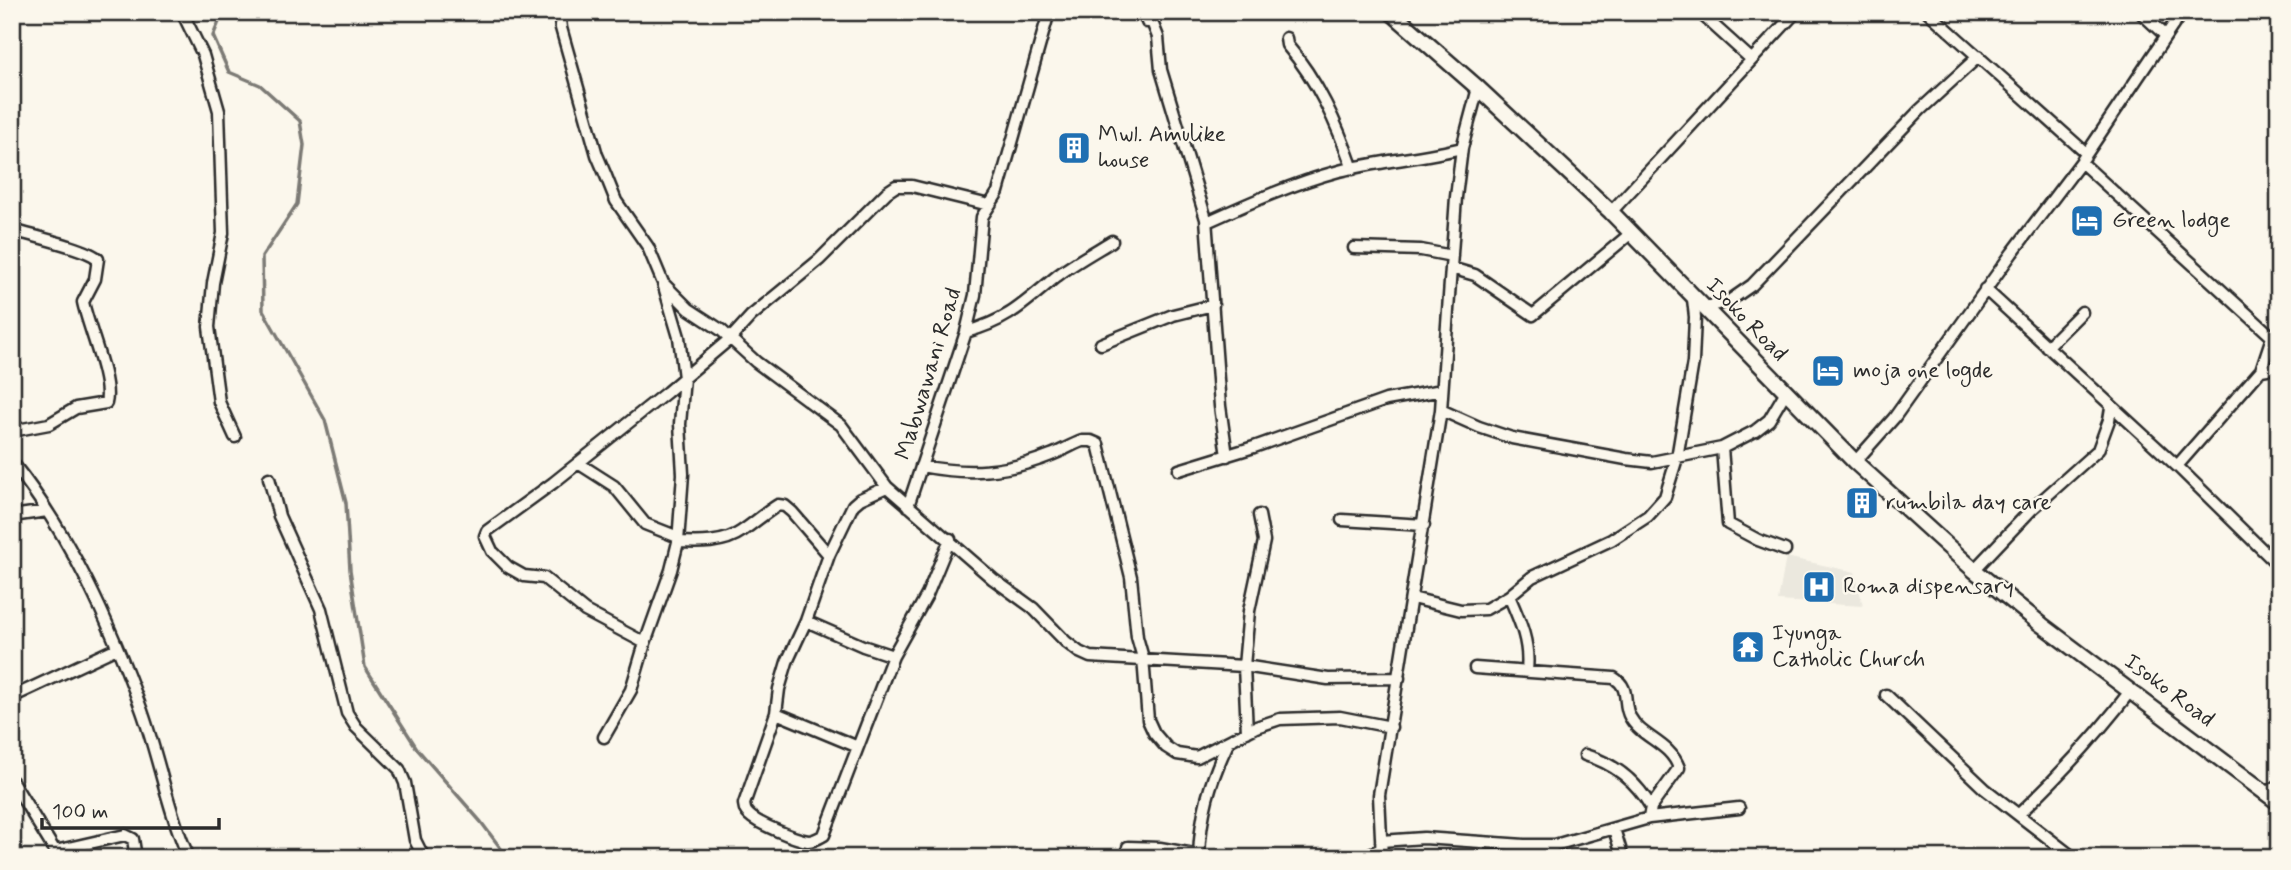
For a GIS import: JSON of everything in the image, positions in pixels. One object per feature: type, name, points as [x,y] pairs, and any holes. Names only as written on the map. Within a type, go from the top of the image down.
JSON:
[{"type":"street","points":[[182,12],[203,55],[219,111],[223,233],[213,283],[209,327],[219,402],[235,437]]},
{"type":"street","points":[[559,12],[561,28],[597,155],[616,201],[643,238],[663,283],[679,337],[684,378],[680,424],[683,474],[678,539],[671,570],[645,643],[632,690],[604,737]]},
{"type":"street","name":"Mabwawani Road","points":[[908,506],[966,332],[975,295],[980,228],[998,191],[1049,12]]},
{"type":"street","points":[[1144,12],[1146,22],[1152,22],[1156,29],[1161,70],[1207,222],[1220,407],[1227,456]]},
{"type":"street","name":"Isoko Road","points":[[1391,12],[1478,88],[1611,212],[1785,393],[1855,462],[1974,570],[2055,635],[2275,794]]},
{"type":"street","points":[[1699,12],[1751,59]]},
{"type":"street","points":[[1611,212],[1796,12]]},
{"type":"street","points":[[1928,12],[1979,56],[2275,340],[2261,370],[2176,466]]},
{"type":"street","points":[[2140,12],[2165,35]]},
{"type":"street","points":[[1855,462],[1894,418],[1985,289],[2084,158],[2182,12]]},
{"type":"street","points":[[1286,38],[1287,44],[1315,83],[1337,125],[1353,169]]},
{"type":"street","points":[[1412,598],[1453,608],[1478,611],[1486,609],[1509,596],[1532,577],[1611,540],[1648,516],[1665,497],[1677,458],[1693,362],[1698,303],[1729,301],[1752,285],[1920,110],[1979,56]]},
{"type":"street","points":[[1382,849],[1379,795],[1441,410],[1462,148],[1478,88]]},
{"type":"street","points":[[1207,222],[1301,184],[1353,169],[1462,148]]},
{"type":"street","points":[[645,643],[585,611],[544,578],[528,577],[508,567],[492,551],[486,533],[533,499],[684,378],[731,338],[751,316],[819,260],[896,186],[912,186],[989,205]]},
{"type":"street","points":[[12,230],[81,249],[92,253],[98,259],[95,279],[83,302],[107,381],[108,397],[102,405],[76,408],[49,424],[12,431]]},
{"type":"street","points":[[1451,268],[1475,275],[1533,315],[1630,234]]},
{"type":"street","points":[[966,332],[999,321],[1013,313],[1058,275],[1112,241]]},
{"type":"street","points":[[1354,248],[1421,250],[1452,256]]},
{"type":"street","points":[[663,283],[688,309],[731,338],[756,362],[841,425],[887,487],[993,579],[1033,608],[1079,652],[1090,657],[1244,666],[1317,678],[1399,678]]},
{"type":"street","points":[[1985,289],[2176,466],[2279,566]]},
{"type":"street","points":[[1101,344],[1173,315],[1213,305]]},
{"type":"street","points":[[2047,347],[2082,312]]},
{"type":"street","points":[[2261,370],[2279,367]]},
{"type":"street","points":[[1179,470],[1227,456],[1386,400],[1442,390]]},
{"type":"street","points":[[1441,410],[1488,430],[1533,442],[1652,462],[1722,448],[1755,431],[1769,419],[1785,393]]},
{"type":"street","points":[[1974,570],[2031,510],[2098,450],[2111,408]]},
{"type":"street","points":[[921,466],[959,472],[990,471],[1027,463],[1082,441],[1098,444],[1131,577],[1137,637],[1143,658],[1148,720],[1154,733],[1166,747],[1177,754],[1197,757],[1280,719],[1340,717],[1391,727]]},
{"type":"street","points":[[1722,448],[1728,524],[1749,536],[1785,550]]},
{"type":"street","points":[[12,462],[77,560],[143,713],[188,855],[165,858]]},
{"type":"street","points":[[578,463],[614,486],[645,524],[678,539],[708,542],[730,537],[741,533],[778,505],[785,506],[792,512],[829,555]]},
{"type":"street","points":[[269,478],[279,516],[321,609],[347,713],[356,727],[399,769],[405,783],[415,840],[424,858]]},
{"type":"street","points":[[887,487],[853,505],[829,555],[806,621],[784,669],[776,713],[744,804],[746,812],[752,817],[807,841],[824,835],[893,656],[927,595],[950,539]]},
{"type":"street","points":[[12,516],[47,511]]},
{"type":"street","points":[[1247,732],[1244,666],[1249,611],[1264,541],[1259,515]]},
{"type":"street","points":[[1342,520],[1424,525]]},
{"type":"street","points":[[1509,596],[1528,647],[1527,670]]},
{"type":"street","points":[[806,621],[893,656]]},
{"type":"street","points":[[12,697],[117,648]]},
{"type":"street","points":[[1475,668],[1614,678],[1621,682],[1631,719],[1671,753],[1679,768],[1650,812]]},
{"type":"street","points":[[2019,814],[2064,771],[2102,729],[2130,690]]},
{"type":"street","points":[[1886,695],[1985,789],[2074,858]]},
{"type":"street","points":[[776,713],[858,747]]},
{"type":"street","points":[[1128,847],[1160,848],[1199,856],[1205,799],[1228,743]]},
{"type":"street","points":[[1586,755],[1615,767],[1650,812]]},
{"type":"street","points":[[12,781],[55,851],[125,835],[133,839],[136,858]]},
{"type":"street","points":[[1361,858],[1382,849],[1424,838],[1555,845],[1614,829],[1650,812],[1739,808]]},
{"type":"street","points":[[1614,829],[1623,858]]},
{"type":"shaded area","name":"Roma dispensary","points":[[1786,557],[1855,572],[1863,606],[1778,601]]},
{"type":"waterway","points":[[223,12],[213,36],[229,72],[260,85],[300,121],[304,145],[297,204],[262,257],[263,310],[325,420],[346,503],[350,570],[365,667],[418,750],[481,822],[508,858]]},
{"type":"place","name":"Mwl. Amulike house","points":[[1074,148]]},
{"type":"place","name":"Green lodge","points":[[2087,221]]},
{"type":"place","name":"moja one logde","points":[[1828,371]]},
{"type":"place","name":"rumbila day care","points":[[1862,503]]},
{"type":"place","name":"Roma dispensary","points":[[1819,587]]},
{"type":"place","name":"Iyunga Catholic Church","points":[[1748,647]]}]
